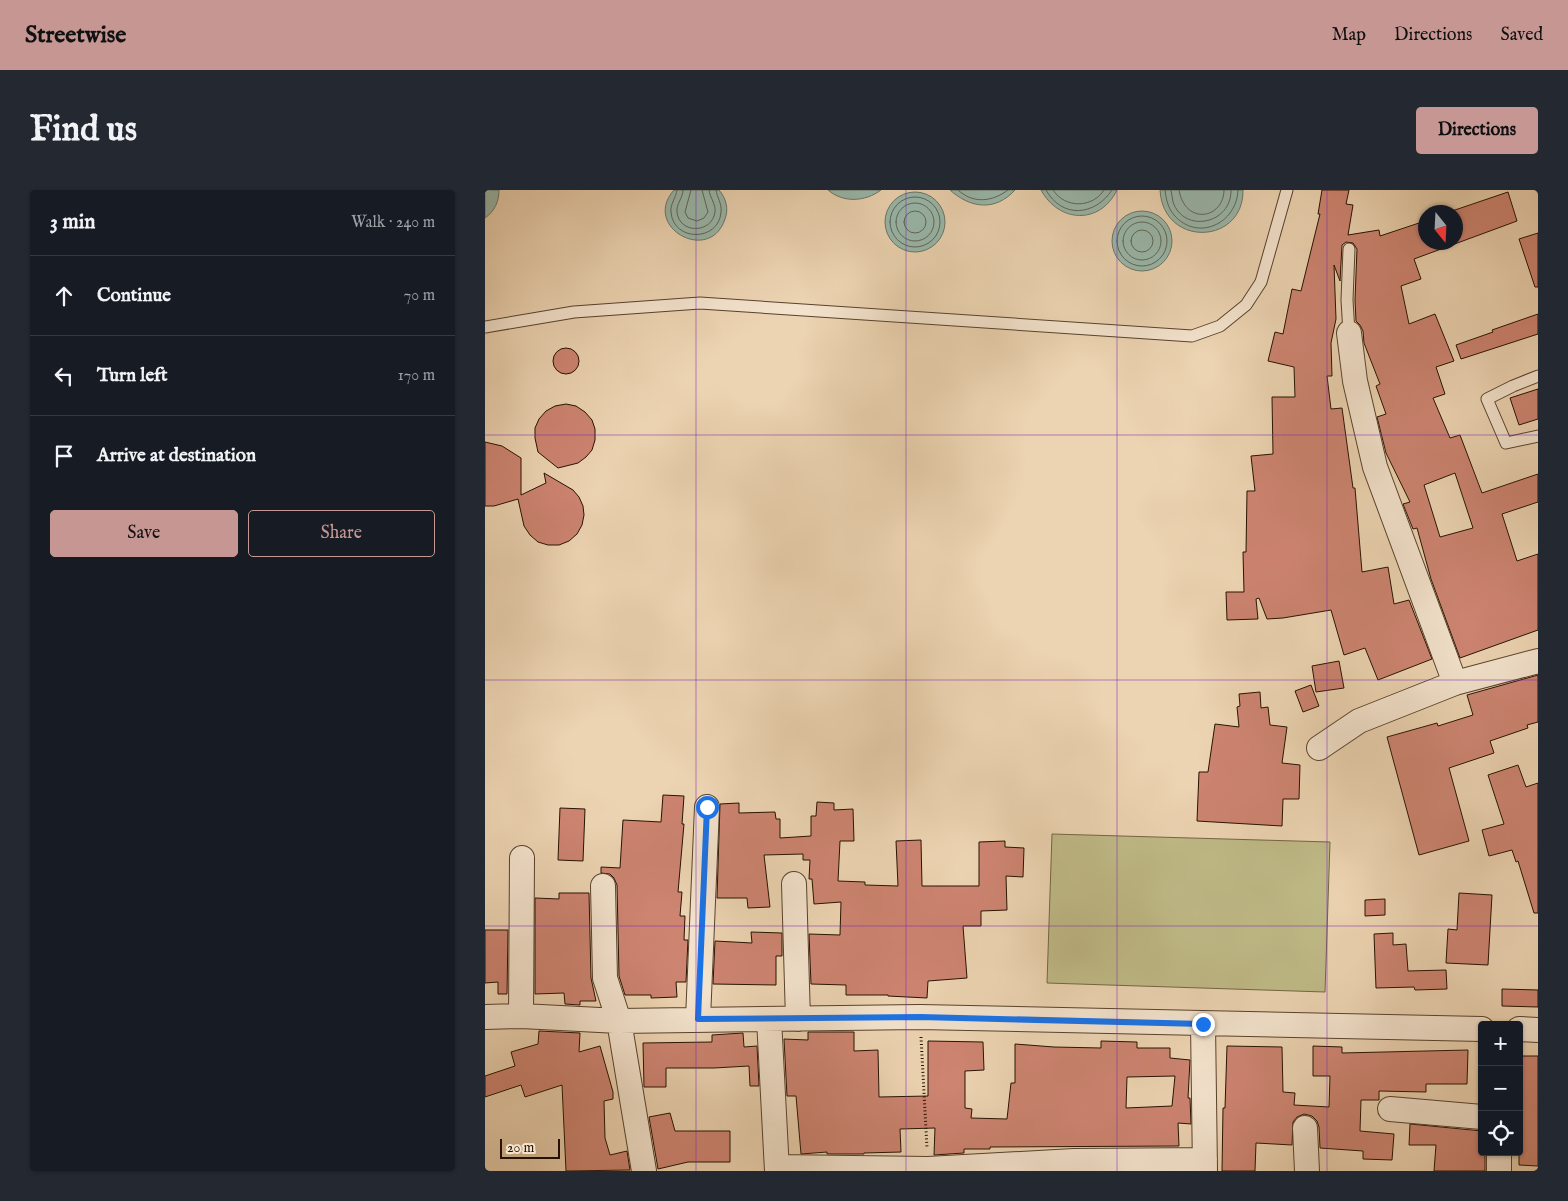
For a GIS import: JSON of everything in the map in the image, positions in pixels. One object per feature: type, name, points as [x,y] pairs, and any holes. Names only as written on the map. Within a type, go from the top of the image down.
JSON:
[{"type":"street","points":[[1349,333],[1355,381],[1375,467],[1455,683]]},
{"type":"street","points":[[1319,748],[1359,721],[1455,683],[1538,661]]},
{"type":"street","points":[[698,1019],[707,807]]},
{"type":"street","points":[[521,1016],[522,858]]},
{"type":"street","points":[[794,884],[798,1019]]},
{"type":"street","points":[[603,886],[605,978],[619,1021],[644,1171]]},
{"type":"street","points":[[485,1017],[521,1016],[619,1021],[920,1017],[1478,1029]]},
{"type":"street","points":[[769,1019],[777,1169],[928,1170],[1074,1161],[1205,1165],[1203,1024]]},
{"type":"street","points":[[1523,1029],[1538,1030]]},
{"type":"street","points":[[1389,1109],[1478,1117]]},
{"type":"street","points":[[1305,1128],[1307,1171]]},
{"type":"street","points":[[1499,1156],[1499,1171]]},
{"type":"lane","points":[[485,326],[574,312],[699,303],[1192,336],[1220,326],[1246,306],[1261,282],[1287,190]]},
{"type":"lane","points":[[1349,250],[1347,300],[1349,333]]},
{"type":"lane","points":[[1538,376],[1513,386],[1487,400],[1506,443],[1538,436]]},
{"type":"path","points":[[920,1017],[928,1170]]},
{"type":"shaded area","points":[[1052,834],[1330,842],[1325,992],[1047,983]]},
{"type":"water","points":[[485,190],[499,190],[496,206],[485,218]]},
{"type":"water","points":[[674,190],[719,190],[725,200],[727,211],[725,219],[717,232],[706,239],[694,240],[682,236],[672,228],[666,217],[666,204]]},
{"type":"water","points":[[828,190],[881,190],[861,199],[847,199]]},
{"type":"water","points":[[950,190],[1015,190],[999,202],[983,205],[966,201]]},
{"type":"water","points":[[1041,190],[1117,190],[1110,201],[1100,209],[1090,214],[1079,216],[1068,214],[1058,209]]},
{"type":"water","points":[[1160,190],[1243,190],[1240,208],[1231,221],[1218,229],[1203,232],[1188,230],[1174,222],[1164,209]]},
{"type":"water","points":[[909,192],[921,192],[932,197],[940,205],[945,216],[943,234],[932,247],[921,252],[909,252],[898,247],[890,239],[885,228],[885,216],[890,205],[898,197]]},
{"type":"water","points":[[1136,211],[1148,211],[1159,216],[1167,224],[1172,235],[1170,253],[1159,266],[1148,271],[1136,271],[1125,266],[1117,258],[1112,247],[1112,235],[1117,224],[1125,216]]},
{"type":"building","points":[[1322,190],[1349,190],[1346,204],[1353,205],[1348,235],[1379,230],[1380,236],[1418,223],[1418,250],[1438,250],[1414,259],[1421,279],[1401,286],[1409,324],[1435,314],[1454,361],[1436,367],[1445,394],[1433,398],[1450,438],[1460,435],[1482,493],[1538,474],[1538,502],[1502,514],[1517,561],[1538,554],[1538,630],[1460,658],[1431,579],[1417,528],[1413,529],[1403,504],[1410,502],[1386,453],[1377,417],[1386,414],[1376,386],[1380,384],[1364,343],[1363,331],[1356,321],[1357,249],[1353,243],[1346,242],[1342,245],[1340,281],[1334,265],[1336,319],[1331,343],[1332,376],[1327,376],[1331,409],[1342,408],[1353,488],[1355,488],[1362,572],[1388,567],[1394,604],[1409,600],[1432,659],[1378,680],[1365,648],[1344,655],[1331,610],[1267,619],[1259,598],[1256,599],[1258,619],[1227,620],[1226,592],[1244,592],[1243,552],[1246,552],[1247,491],[1255,491],[1251,456],[1273,454],[1272,397],[1295,397],[1294,367],[1268,361],[1275,332],[1283,334],[1292,289],[1301,291],[1320,214],[1318,214]],"holes":[[[1455,473],[1473,528],[1440,537],[1424,485]]]},
{"type":"building","points":[[1508,192],[1517,221],[1463,241],[1463,207]]},
{"type":"building","points":[[1538,233],[1538,287],[1535,287],[1519,239]]},
{"type":"building","points":[[1538,314],[1538,334],[1461,359],[1456,345]]},
{"type":"building","points":[[566,348],[575,352],[579,361],[575,370],[566,374],[557,370],[553,361],[557,352]]},
{"type":"building","points":[[1538,389],[1538,419],[1519,425],[1510,398]]},
{"type":"building","points":[[566,404],[576,406],[592,420],[595,429],[595,440],[592,450],[586,457],[578,463],[558,468],[538,452],[535,428],[539,419],[546,411],[555,406]]},
{"type":"building","points":[[485,442],[502,446],[521,458],[521,495],[546,483],[544,473],[573,490],[583,506],[584,515],[582,525],[577,534],[569,541],[559,545],[548,545],[538,542],[524,526],[518,499],[494,506],[485,506]]},
{"type":"building","points":[[1339,661],[1344,688],[1316,692],[1312,666]]},
{"type":"building","points":[[1538,675],[1538,722],[1527,725],[1528,728],[1490,741],[1494,753],[1449,768],[1469,841],[1419,855],[1387,737],[1437,723],[1438,726],[1473,715],[1467,695]]},
{"type":"building","points":[[1311,685],[1319,706],[1303,712],[1295,691]]},
{"type":"building","points":[[1260,692],[1261,708],[1268,707],[1270,725],[1287,727],[1282,763],[1300,765],[1299,799],[1283,799],[1282,826],[1197,821],[1199,772],[1208,772],[1215,724],[1239,727],[1237,707],[1240,706],[1239,694]]},
{"type":"building","points":[[1518,765],[1526,787],[1538,783],[1538,913],[1534,913],[1518,861],[1516,862],[1512,850],[1489,856],[1482,830],[1504,824],[1488,775]]},
{"type":"building","points":[[663,795],[684,796],[682,824],[684,824],[678,892],[682,892],[680,916],[685,916],[684,940],[688,940],[686,982],[676,982],[677,997],[651,998],[651,995],[625,995],[619,976],[617,885],[610,874],[601,873],[601,867],[620,868],[623,820],[661,822]]},
{"type":"building","points":[[817,802],[834,803],[834,810],[853,809],[854,841],[840,841],[838,881],[865,882],[865,885],[898,886],[896,841],[921,840],[922,886],[979,886],[979,842],[1005,841],[1005,847],[1024,848],[1023,877],[1006,876],[1007,910],[981,911],[981,926],[963,926],[967,978],[928,981],[927,998],[888,995],[846,995],[846,985],[811,984],[809,934],[840,935],[841,902],[814,904],[812,879],[809,879],[810,860],[803,860],[803,854],[764,855],[770,907],[748,908],[747,898],[717,898],[720,804],[739,803],[739,813],[775,812],[776,819],[780,819],[780,838],[811,836],[811,816],[816,816]]},
{"type":"building","points":[[560,808],[585,809],[583,861],[558,860]]},
{"type":"building","points":[[559,893],[589,893],[591,978],[596,1001],[580,1001],[580,1005],[565,1004],[564,993],[535,994],[535,898],[559,899]]},
{"type":"building","points":[[1459,893],[1492,895],[1488,965],[1446,963],[1448,929],[1457,930]]},
{"type":"building","points":[[1385,899],[1385,915],[1365,916],[1365,900]]},
{"type":"building","points":[[485,930],[508,930],[507,994],[498,994],[498,982],[485,983]]},
{"type":"building","points":[[751,932],[782,933],[782,956],[776,956],[776,985],[713,984],[715,941],[752,943]]},
{"type":"building","points":[[1393,933],[1393,945],[1406,944],[1408,971],[1446,970],[1447,989],[1415,990],[1414,987],[1376,988],[1374,934]]},
{"type":"building","points":[[1502,989],[1538,990],[1538,1007],[1502,1006]]},
{"type":"building","points":[[539,1031],[580,1033],[579,1052],[600,1046],[613,1092],[613,1099],[604,1101],[605,1138],[610,1155],[627,1151],[630,1170],[566,1171],[562,1085],[525,1097],[521,1085],[485,1097],[485,1076],[515,1066],[511,1052],[538,1044]]},
{"type":"building","points":[[808,1032],[854,1032],[854,1051],[878,1050],[879,1097],[928,1096],[928,1041],[983,1042],[984,1070],[965,1071],[965,1108],[972,1109],[971,1118],[1007,1119],[1011,1083],[1015,1083],[1015,1044],[1101,1048],[1101,1041],[1137,1042],[1137,1048],[1170,1048],[1170,1058],[1190,1060],[1188,1098],[1190,1098],[1191,1124],[1178,1123],[1179,1146],[990,1147],[990,1149],[964,1149],[964,1153],[934,1155],[935,1128],[900,1129],[901,1152],[801,1154],[796,1096],[787,1096],[784,1039],[808,1040]],"holes":[[[1175,1076],[1172,1106],[1126,1108],[1127,1077]]]},
{"type":"building","points":[[743,1033],[744,1047],[757,1046],[759,1086],[750,1086],[749,1066],[666,1068],[666,1087],[644,1087],[643,1043],[712,1042],[712,1035]]},
{"type":"building","points":[[1227,1046],[1282,1047],[1283,1092],[1295,1093],[1294,1105],[1329,1107],[1330,1076],[1313,1076],[1313,1046],[1342,1047],[1342,1053],[1468,1050],[1467,1084],[1426,1084],[1426,1092],[1379,1091],[1379,1100],[1361,1100],[1360,1131],[1394,1134],[1392,1160],[1363,1159],[1363,1151],[1320,1148],[1317,1121],[1312,1116],[1304,1114],[1297,1117],[1293,1122],[1292,1145],[1256,1143],[1255,1171],[1222,1171],[1223,1108],[1225,1108]]},
{"type":"building","points":[[1523,1056],[1538,1056],[1538,1166],[1519,1165],[1519,1156],[1523,1156]]},
{"type":"building","points":[[670,1113],[675,1131],[730,1131],[730,1162],[688,1162],[658,1169],[649,1117]]},
{"type":"building","points":[[1410,1124],[1478,1131],[1478,1156],[1485,1156],[1485,1171],[1434,1171],[1436,1145],[1409,1145]]},
{"type":"route","points":[[707,807],[698,1019],[920,1017],[1203,1024]]}]
